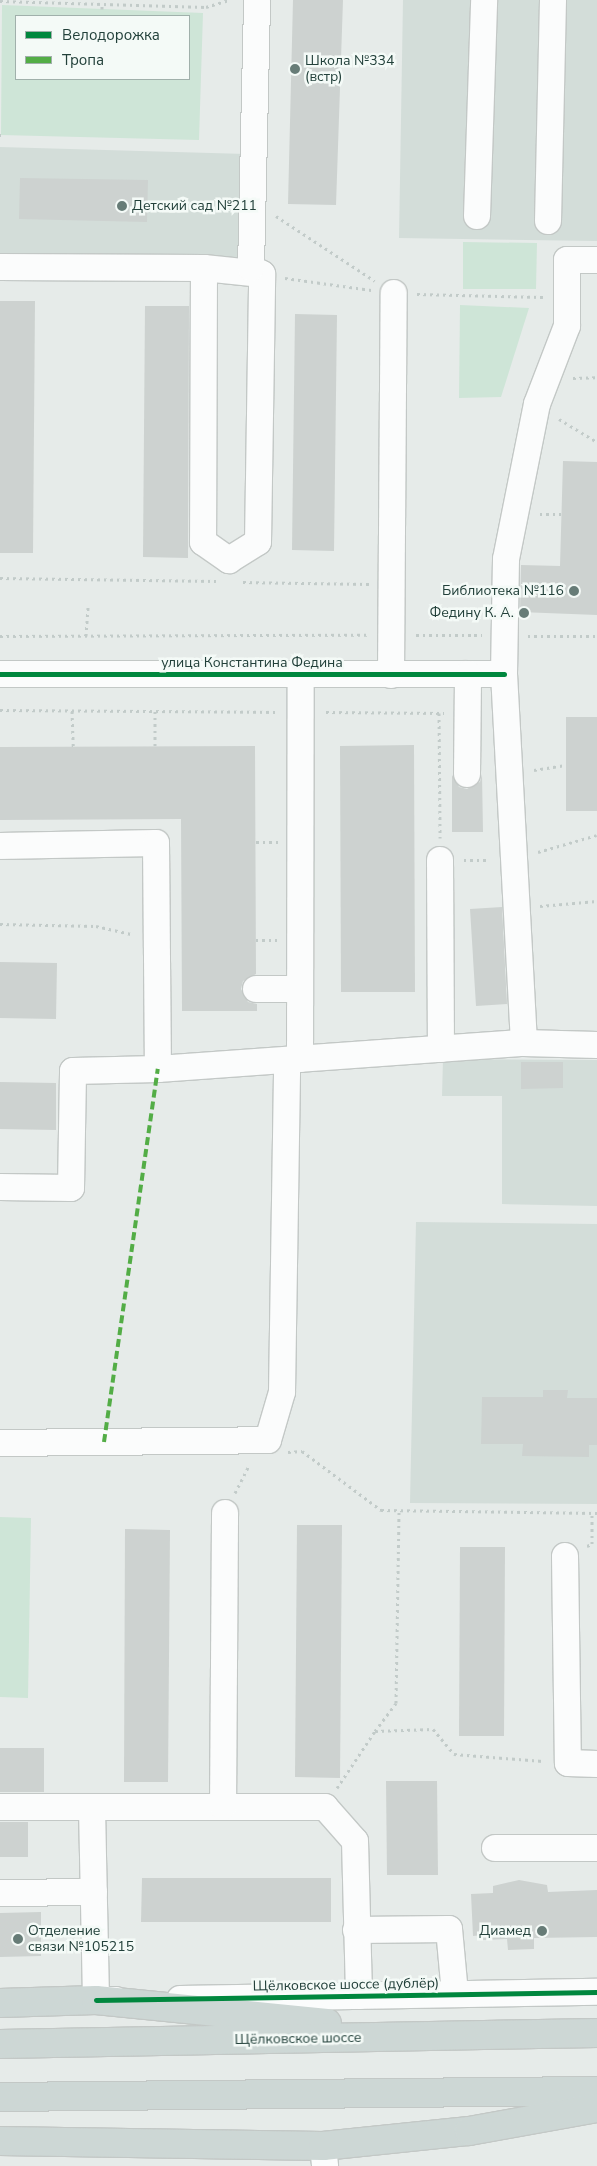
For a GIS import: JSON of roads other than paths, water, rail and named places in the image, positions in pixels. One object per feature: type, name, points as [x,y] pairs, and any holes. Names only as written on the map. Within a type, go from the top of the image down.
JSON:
[{"type":"main road","name":"Щёлковское шоссе (дублёр)","points":[[0,2003],[96,2000]]},
{"type":"main road","points":[[96,2000],[448,2036]]},
{"type":"main road","name":"Щёлковское шоссе","points":[[0,2044],[597,2033]]},
{"type":"main road","points":[[0,2097],[597,2092]]},
{"type":"main road","points":[[0,2141],[324,2156],[597,2108]]},
{"type":"street","points":[[257,0],[251,268],[262,274]]},
{"type":"street","points":[[477,216],[484,0]]},
{"type":"street","points":[[548,221],[553,0]]},
{"type":"street","points":[[524,1043],[504,674],[503,635],[506,559],[537,404],[567,326],[567,260],[597,260]]},
{"type":"street","points":[[0,267],[204,268],[262,274]]},
{"type":"street","points":[[204,268],[203,542],[229,560],[258,542],[262,274]]},
{"type":"street","points":[[391,675],[395,294]]},
{"type":"street","name":"улица Константина Федина","points":[[0,674],[504,674]]},
{"type":"street","points":[[467,774],[468,674]]},
{"type":"street","points":[[0,1443],[268,1440],[282,1392],[293,1059],[300,989],[301,675]]},
{"type":"street","points":[[0,846],[156,843],[158,1069]]},
{"type":"street","points":[[440,860],[441,1049]]},
{"type":"street","points":[[256,989],[300,989]]},
{"type":"street","points":[[0,1187],[71,1188],[73,1071],[158,1069],[524,1043],[597,1045]]},
{"type":"street","points":[[223,1807],[225,1513]]},
{"type":"street","points":[[566,1556],[568,1763],[597,1764]]},
{"type":"street","points":[[0,1808],[325,1807],[355,1841],[356,1930],[360,1996]]},
{"type":"street","points":[[92,1808],[96,2000]]},
{"type":"street","points":[[495,1848],[597,1848]]},
{"type":"street","points":[[0,1893],[94,1892]]},
{"type":"street","points":[[356,1930],[449,1929],[455,1994]]},
{"type":"street","name":"Щёлковское шоссе (дублёр)","points":[[96,2000],[597,1992]]},
{"type":"place","name":"Школа №334 (встр)","points":[[295,69]]},
{"type":"place","name":"Детский сад №211","points":[[122,206]]},
{"type":"place","name":"Библиотека №116","points":[[574,591]]},
{"type":"place","name":"Федину К. А.","points":[[524,613]]},
{"type":"place","name":"Диамед","points":[[542,1931]]},
{"type":"place","name":"Отделение связи №105215","points":[[18,1939]]}]
